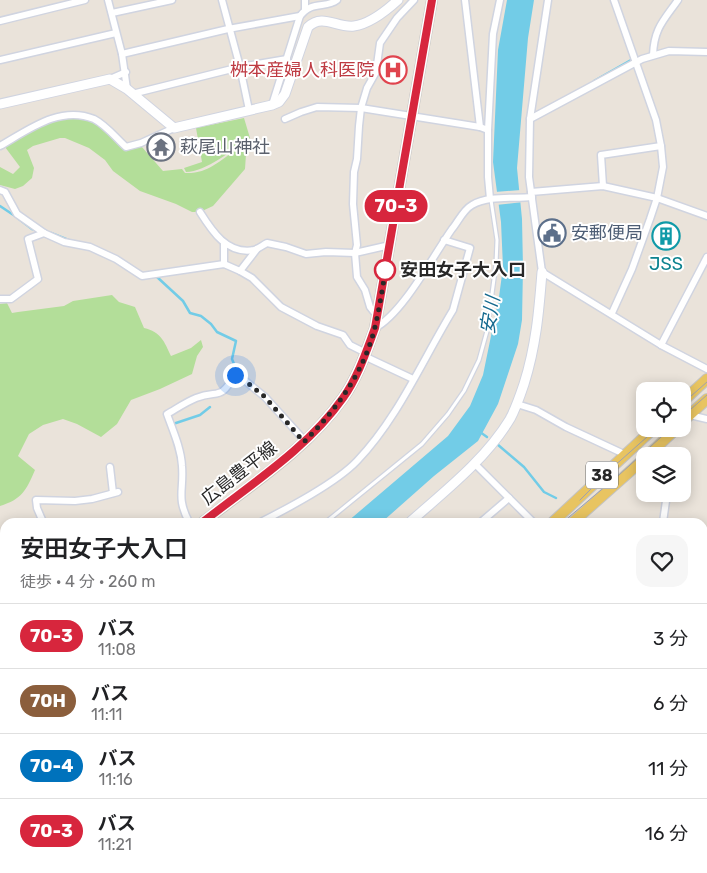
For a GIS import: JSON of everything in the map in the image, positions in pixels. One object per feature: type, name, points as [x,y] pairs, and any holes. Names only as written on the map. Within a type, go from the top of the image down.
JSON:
[{"type":"main road","name":"広島豊平線","points":[[208,518],[304,442],[326,421],[356,377],[375,328],[432,0]]},
{"type":"main road","points":[[691,394],[707,379]]},
{"type":"main road","points":[[691,414],[707,399]]},
{"type":"main road","name":"38","points":[[557,518],[643,437]]},
{"type":"main road","name":"38","points":[[657,447],[668,437]]},
{"type":"main road","name":"38","points":[[578,518],[636,467]]},
{"type":"street","points":[[0,20],[84,0]]},
{"type":"street","points":[[108,0],[130,92]]},
{"type":"street","points":[[112,13],[172,0]]},
{"type":"street","points":[[222,0],[249,110]]},
{"type":"street","points":[[272,105],[305,0]]},
{"type":"street","points":[[122,54],[302,13],[320,4],[331,5],[338,0]]},
{"type":"street","points":[[0,145],[54,117],[81,116],[94,119],[126,147],[141,143],[174,128],[272,105],[283,99],[308,27],[313,23],[324,20],[353,26],[372,20],[398,0]]},
{"type":"street","points":[[377,316],[370,307],[366,290],[357,277],[355,253],[357,245],[353,204],[354,172],[358,159],[362,108],[367,88],[376,72],[380,43],[397,18],[414,0]]},
{"type":"street","points":[[465,0],[480,127]]},
{"type":"street","points":[[493,199],[488,177],[488,130],[493,34],[500,0]]},
{"type":"street","points":[[414,518],[475,464],[510,420],[518,404],[528,370],[538,325],[542,272],[531,196],[530,119],[548,0]]},
{"type":"street","points":[[612,314],[632,269],[658,198],[662,167],[662,146],[656,120],[614,0]]},
{"type":"street","points":[[653,55],[654,43],[661,23],[678,0]]},
{"type":"street","points":[[0,60],[116,33]]},
{"type":"street","points":[[530,119],[636,61],[669,51],[707,52]]},
{"type":"street","points":[[130,92],[287,59]]},
{"type":"street","points":[[0,104],[110,79],[126,72]]},
{"type":"street","points":[[110,79],[130,92],[174,128]]},
{"type":"street","points":[[286,119],[317,107],[362,108],[480,127],[488,130]]},
{"type":"street","points":[[603,186],[601,155],[662,146]]},
{"type":"street","points":[[375,328],[384,323],[397,310],[444,240],[471,206],[493,199],[603,186],[658,198],[707,216]]},
{"type":"street","points":[[0,190],[5,192],[17,214],[44,233],[64,242],[90,247],[116,259],[142,276],[224,264],[240,270],[252,278],[281,307],[317,326],[343,336],[350,345],[365,355],[413,378]]},
{"type":"street","points":[[200,212],[210,228],[224,243],[236,250],[254,250],[267,242],[306,254],[326,252],[355,253],[390,245]]},
{"type":"street","points":[[0,299],[11,299],[38,280],[28,239],[44,233]]},
{"type":"street","points":[[268,518],[330,482],[356,463],[389,422],[453,310],[470,248],[444,240]]},
{"type":"street","points":[[224,243],[224,264]]},
{"type":"street","points":[[240,270],[258,248]]},
{"type":"street","points":[[661,345],[707,257]]},
{"type":"street","points":[[542,272],[661,345],[707,369]]},
{"type":"street","points":[[188,518],[180,500],[182,466],[178,444],[167,414],[201,396],[218,394],[226,390],[235,375],[238,375],[265,397],[304,442]]},
{"type":"street","points":[[518,404],[536,410],[566,427],[624,454]]},
{"type":"street","points":[[691,419],[707,419]]},
{"type":"street","points":[[475,464],[529,518]]},
{"type":"street","points":[[41,518],[36,500],[75,501],[92,499],[116,492],[110,467]]},
{"type":"street","points":[[486,518],[509,498]]},
{"type":"street","points":[[664,518],[666,502]]},
{"type":"lane","points":[[331,518],[422,444],[448,414],[464,391],[479,360],[487,331],[496,264],[497,240],[493,199]]},
{"type":"green space","points":[[72,117],[92,121],[128,150],[141,146],[163,171],[182,169],[185,173],[193,173],[207,169],[237,149],[242,149],[246,154],[245,169],[213,206],[200,212],[192,212],[140,191],[113,171],[105,160],[89,148],[65,138],[60,138],[33,146],[27,150],[34,168],[32,178],[23,186],[15,189],[0,185],[0,167],[13,174],[20,167],[5,147],[45,124]]},
{"type":"green space","points":[[244,118],[250,138],[211,164],[186,172],[184,168],[202,162],[196,128]]},
{"type":"green space","points":[[112,295],[119,302],[135,307],[144,328],[158,335],[171,356],[191,348],[201,340],[203,347],[197,356],[192,374],[131,400],[117,424],[101,437],[63,419],[43,425],[29,434],[18,456],[35,470],[22,493],[0,506],[0,304],[7,303],[12,313],[64,306],[73,301]]},
{"type":"water","points":[[507,0],[534,0],[528,38],[517,168],[522,219],[523,268],[522,320],[518,344],[498,404],[478,441],[434,476],[387,518],[352,518],[448,436],[470,406],[483,375],[499,297],[503,267],[501,222],[493,162],[498,50]]},
{"type":"pier","points":[[521,190],[523,202],[496,205],[495,192]]},
{"type":"waterway","points":[[594,81],[631,60]]},
{"type":"waterway","points":[[0,206],[15,216]]},
{"type":"waterway","points":[[19,219],[36,230]]},
{"type":"waterway","points":[[51,233],[71,241]]},
{"type":"waterway","points":[[157,277],[183,301],[190,313],[201,316],[217,332],[236,341],[232,359],[234,364],[232,370]]},
{"type":"waterway","points":[[174,426],[173,424],[200,415],[210,407]]},
{"type":"waterway","points":[[480,432],[487,437]]},
{"type":"waterway","points":[[497,444],[524,467],[544,492],[556,498]]},
{"type":"tram line","points":[[691,396],[707,382]]},
{"type":"tram line","points":[[691,409],[707,395]]},
{"type":"tram line","points":[[580,500],[647,437]]},
{"type":"tram line","points":[[568,518],[661,437]]},
{"type":"bus line","name":"70-3","points":[[208,518],[304,443],[326,421],[356,377],[375,328],[432,0]]},
{"type":"place","name":"桝本産婦人科医院","points":[[393,70]]},
{"type":"place","name":"萩尾山神社","points":[[161,147]]},
{"type":"place","name":"安郵便局","points":[[552,233]]},
{"type":"place","name":"JSS","points":[[666,236]]},
{"type":"place","name":"安田女子大入口","points":[[385,270]]},
{"type":"route","points":[[235,375],[238,375],[265,397],[304,442],[326,421],[356,377],[375,328],[387,262],[385,270]]},
{"type":"water label","name":"安川","points":[[490,315]]}]
